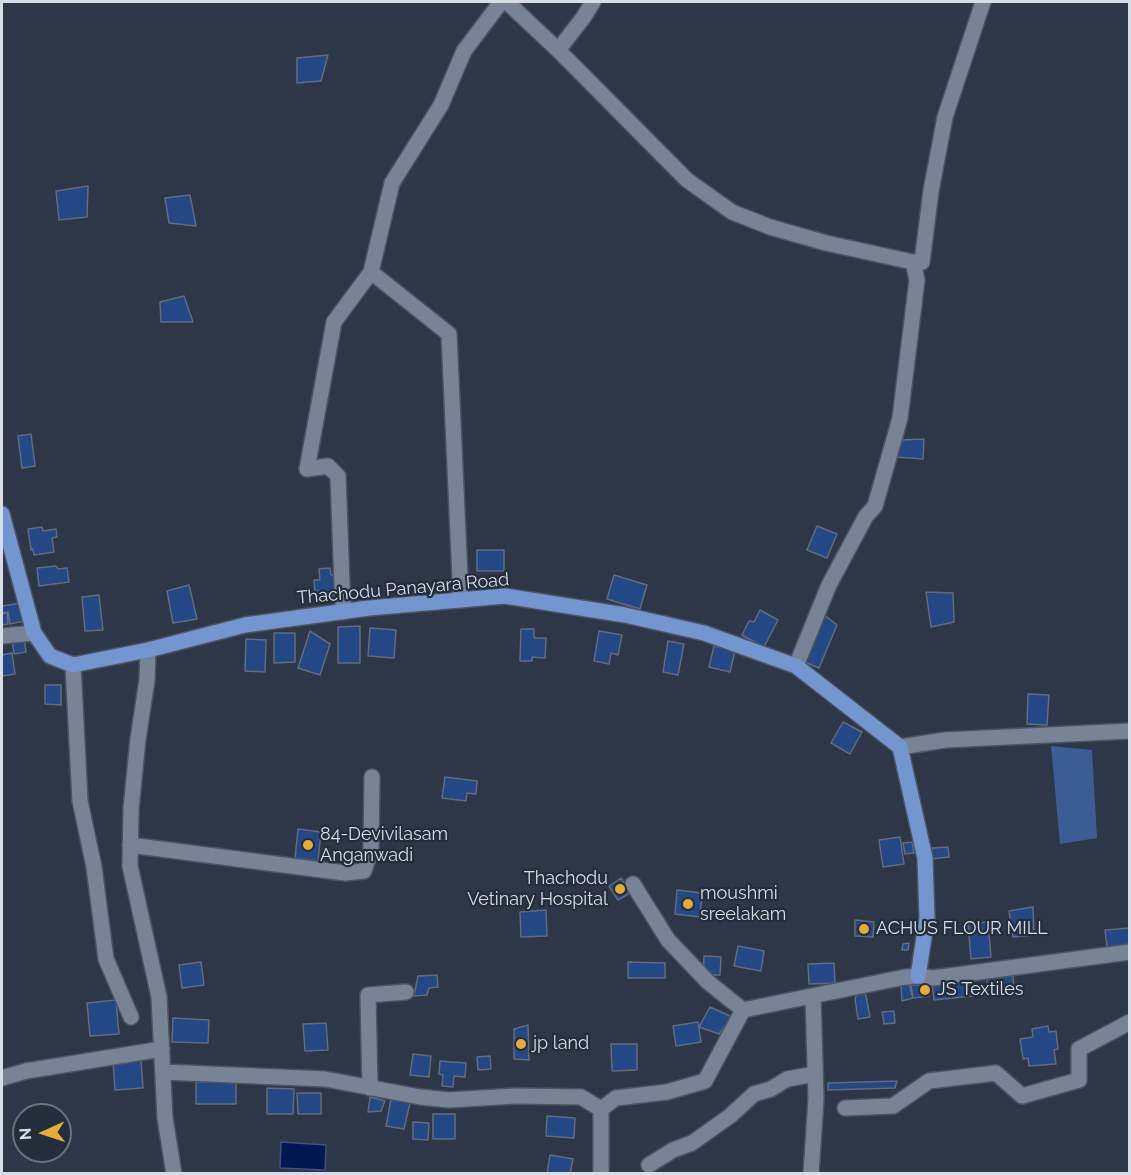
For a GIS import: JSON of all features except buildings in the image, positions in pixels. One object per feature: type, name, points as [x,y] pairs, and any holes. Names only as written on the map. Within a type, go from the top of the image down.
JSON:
[{"type":"main road","points":[[2,514],[34,633],[50,656],[74,665]]},
{"type":"main road","name":"Thachodu Panayara Road","points":[[74,665],[148,650],[244,625],[343,612],[505,596],[625,615],[704,633],[796,666],[900,747]]},
{"type":"main road","points":[[900,747],[925,858],[927,918],[918,976]]},
{"type":"street","points":[[343,612],[338,476],[328,466],[308,469],[334,322],[371,272],[392,183],[441,105],[464,51],[501,2]]},
{"type":"street","points":[[507,2],[687,180],[732,212],[770,227],[826,243],[914,262],[922,262],[931,191],[945,117],[983,2]]},
{"type":"street","points":[[558,50],[584,18],[593,2]]},
{"type":"street","points":[[796,666],[829,585],[866,516],[875,506],[900,418],[917,280],[914,262]]},
{"type":"street","points":[[371,272],[448,334],[461,600]]},
{"type":"street","points":[[2,636],[34,633]]},
{"type":"street","points":[[148,650],[147,681],[131,809],[130,866],[159,997],[165,1118],[174,1173]]},
{"type":"street","points":[[74,665],[80,801],[94,867],[106,959],[131,1017]]},
{"type":"street","points":[[900,747],[945,740],[1130,731]]},
{"type":"street","points":[[130,845],[345,873],[364,871],[371,850],[372,777]]},
{"type":"street","points":[[633,884],[668,940],[708,982],[743,1010],[918,976],[933,978],[1130,952]]},
{"type":"street","points":[[370,1088],[368,995],[406,992]]},
{"type":"street","points":[[811,1173],[815,1074],[813,996]]},
{"type":"street","points":[[601,1109],[616,1098],[667,1092],[705,1081],[743,1010]]},
{"type":"street","points":[[845,1108],[893,1106],[929,1081],[996,1073],[1023,1096],[1079,1080],[1079,1049],[1130,1022]]},
{"type":"street","points":[[2,1078],[26,1071],[162,1049]]},
{"type":"street","points":[[163,1071],[325,1079],[448,1100],[515,1096],[581,1097],[601,1109]]},
{"type":"street","points":[[649,1165],[673,1150],[692,1143],[730,1116],[754,1094],[771,1089],[787,1079],[815,1074]]},
{"type":"street","points":[[601,1109],[601,1173]]},
{"type":"shaded area","points":[[1051,746],[1092,750],[1097,838],[1060,844]]},
{"type":"shaded area","points":[[281,1142],[326,1145],[325,1170],[280,1168]]},
{"type":"place","name":"84-Devivilasam Anganwadi","points":[[308,845]]},
{"type":"place","name":"Thachodu Vetinary Hospital","points":[[620,889]]},
{"type":"place","name":"moushmi sreelakam","points":[[688,904]]},
{"type":"place","name":"ACHUS FLOUR MILL","points":[[864,929]]},
{"type":"place","name":"JS Textiles","points":[[925,990]]},
{"type":"place","name":"jp land","points":[[521,1044]]}]
